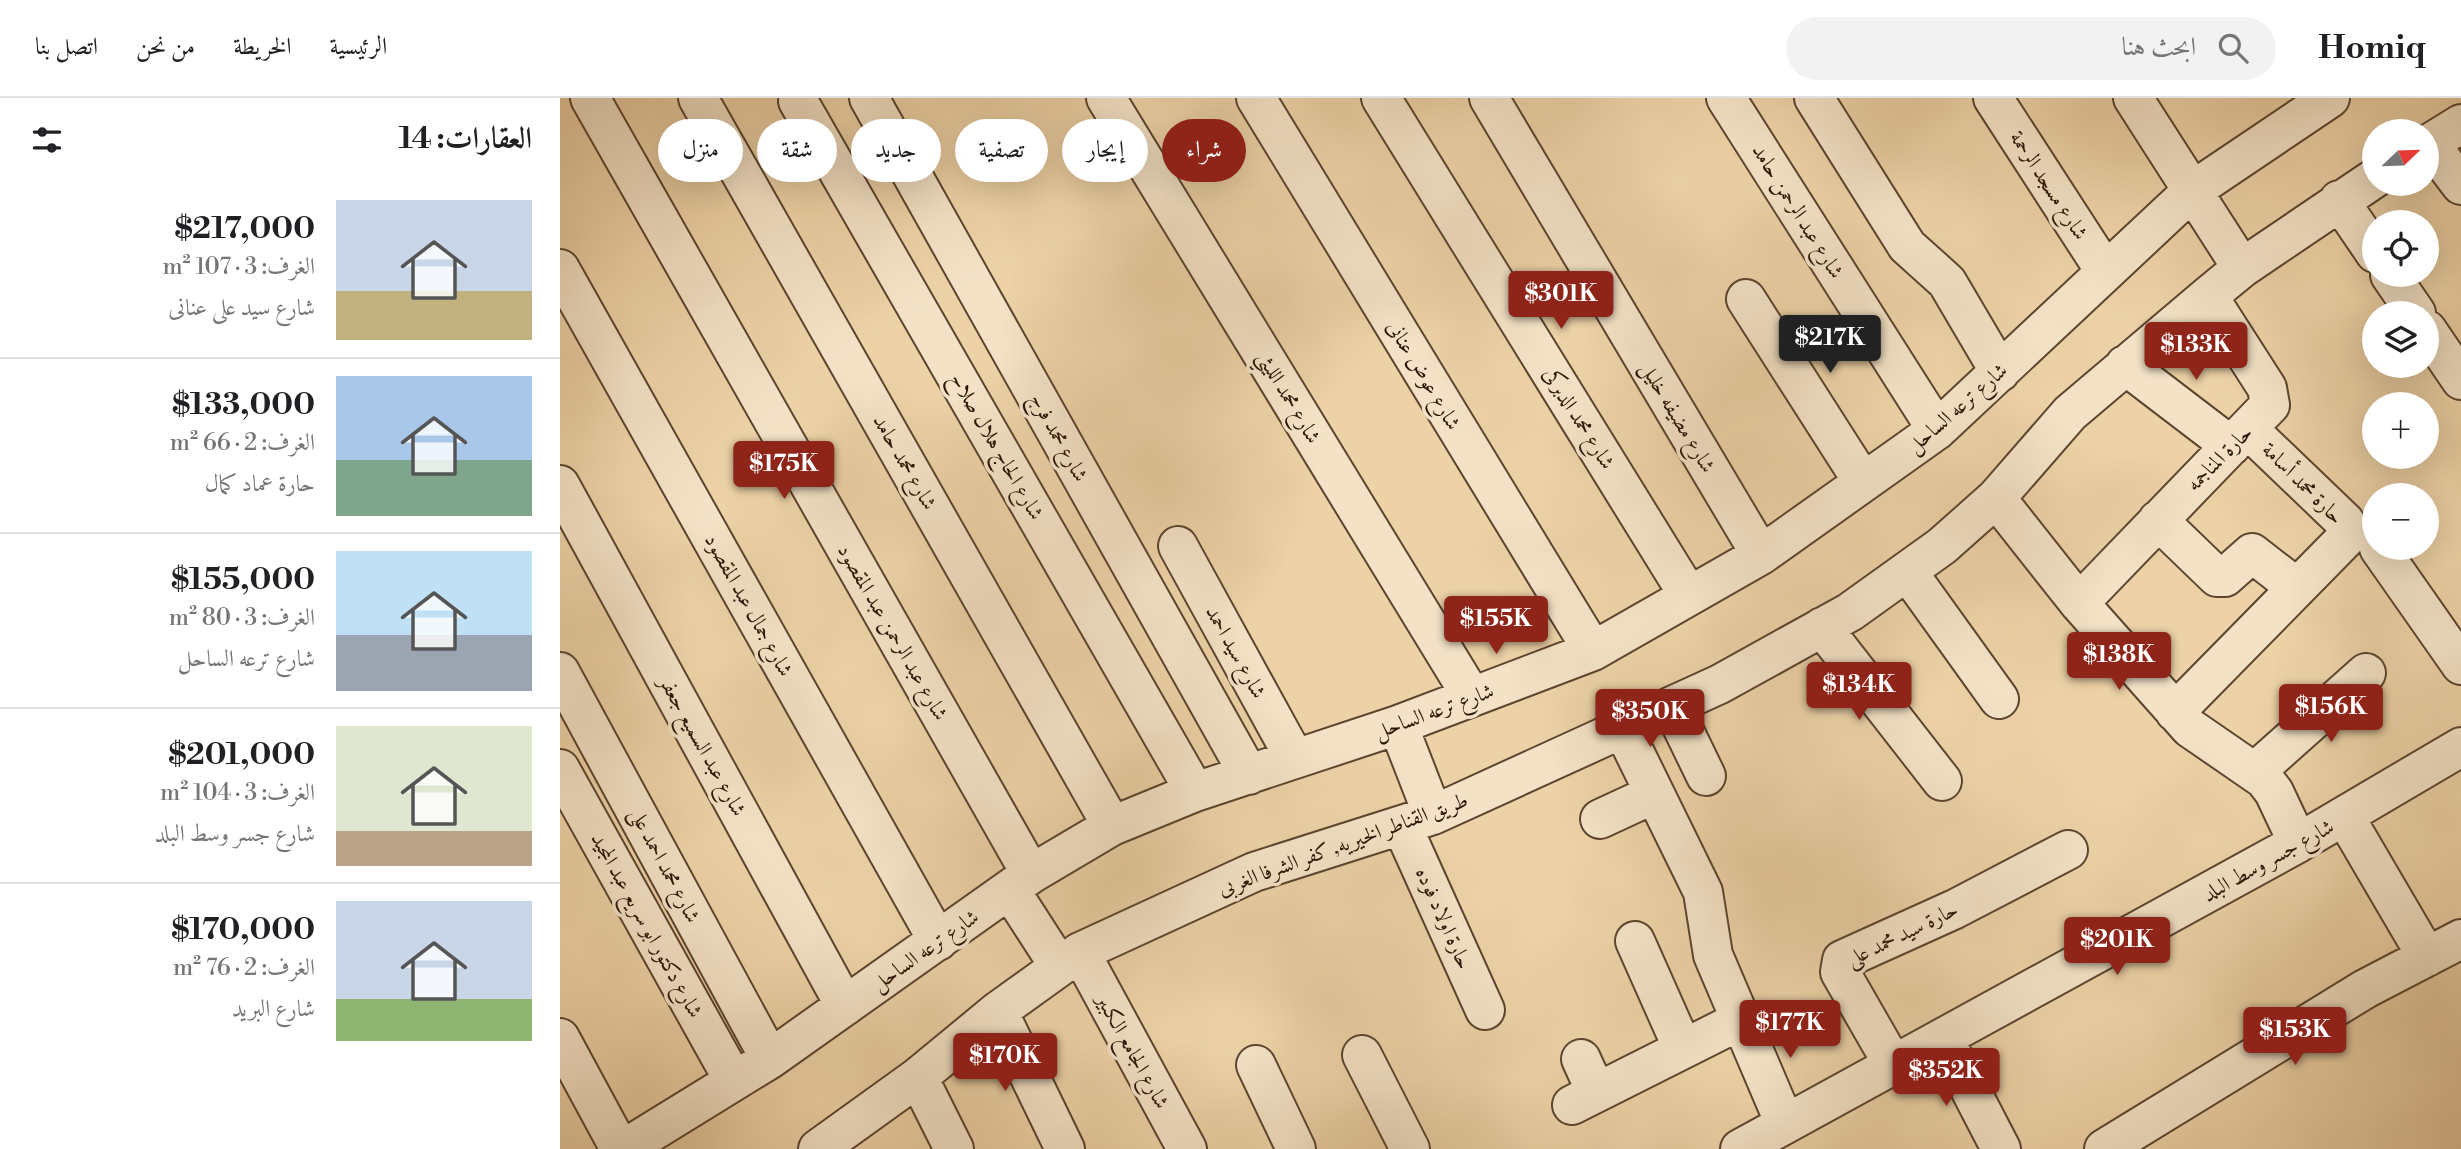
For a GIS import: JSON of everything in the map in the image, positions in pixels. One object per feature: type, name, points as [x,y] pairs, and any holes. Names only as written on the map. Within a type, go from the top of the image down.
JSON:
[{"type":"street","name":"شارع عبد الرحمن عبد المقصود","points":[[590,98],[1020,882],[1070,959]]},
{"type":"street","name":"شارع محمد حامد","points":[[698,98],[1111,825]]},
{"type":"street","name":"شارع محمد فرج","points":[[869,98],[1249,775]]},
{"type":"street","name":"شارع محمد الليثي","points":[[1106,98],[1472,697]]},
{"type":"street","name":"شارع عوض عنانى","points":[[1256,98],[1593,651]]},
{"type":"street","name":"شارع محمد الدبركى","points":[[1381,98],[1689,596]]},
{"type":"street","name":"شارع مضيفه خليل","points":[[1489,98],[1761,555]]},
{"type":"street","name":"شارع عبد الرحمن حامد","points":[[1726,98],[1937,430]]},
{"type":"street","points":[[1814,98],[1907,246],[1947,282],[2000,372]]},
{"type":"street","name":"شارع مسجد الرحمة","points":[[1993,98],[2105,271]]},
{"type":"street","points":[[2133,98],[2242,268]]},
{"type":"street","name":"شارع الحاج هلال صلاح","points":[[798,101],[1195,792]]},
{"type":"street","name":"شارع ترعه الساحل","points":[[622,1149],[770,1059],[1020,882],[1111,825],[1195,792],[1398,725],[1593,651],[1761,555],[1937,430],[2192,191],[2314,102]]},
{"type":"street","points":[[2440,140],[2461,185]]},
{"type":"street","name":"طريق القناطر الخيريه, كفر الشرفا الغربى","points":[[830,1146],[998,1011],[1070,959],[1254,872],[1418,820],[1720,684],[1822,627],[1942,546],[1996,498],[2070,413],[2242,268],[2362,186]]},
{"type":"street","points":[[2339,200],[2362,234]]},
{"type":"street","name":"شارع جمال عبد المقصود","points":[[560,269],[938,941]]},
{"type":"street","name":"حارة المناجمه","points":[[2079,603],[2265,412],[2271,396],[2208,296]]},
{"type":"street","points":[[1746,299],[1863,482]]},
{"type":"street","points":[[2439,348],[2461,380]]},
{"type":"street","name":"حارة محمد أسامة","points":[[2126,365],[2239,437],[2345,522],[2348,531],[2362,539]]},
{"type":"street","name":"شارع عبد السميع جعفر","points":[[560,485],[845,1006]]},
{"type":"street","points":[[1996,498],[2079,603],[2190,728],[2256,771],[2274,792],[2298,843]]},
{"type":"street","points":[[2158,520],[2217,577],[2225,577],[2252,552],[2297,588]]},
{"type":"street","name":"شارع سيد احمد","points":[[1178,546],[1295,759]]},
{"type":"street","points":[[2175,712],[2297,588],[2362,547]]},
{"type":"street","name":"حارة محمد أسامة","points":[[2381,560],[2461,665]]},
{"type":"street","points":[[1906,571],[1999,699]]},
{"type":"street","points":[[1822,627],[1942,780]]},
{"type":"street","name":"شارع محمد احمد على","points":[[560,672],[770,1059]]},
{"type":"street","points":[[2256,771],[2366,673]]},
{"type":"street","points":[[1672,706],[1706,776]]},
{"type":"street","name":"حارة اولاد فوده","points":[[1398,725],[1418,820],[1485,1010]]},
{"type":"street","points":[[1623,729],[1703,892],[1713,955],[1785,1124]]},
{"type":"street","name":"شارع جسر وسط البلد","points":[[1740,1149],[2345,817],[2461,747]]},
{"type":"street","name":"شارع دكتور ابو سريع عبد المجيد","points":[[560,769],[734,1081]]},
{"type":"street","points":[[1600,819],[1654,794]]},
{"type":"street","points":[[2345,817],[2427,957]]},
{"type":"street","name":"حارة سيد محمد على","points":[[1894,1066],[1840,972],[1842,960],[1955,909],[2068,850]]},
{"type":"street","points":[[2104,1149],[2365,989],[2461,939]]},
{"type":"street","points":[[1635,941],[1683,1049]]},
{"type":"street","name":"شارع الجامع الكبير","points":[[1070,959],[1187,1149]]},
{"type":"street","points":[[998,1011],[1065,1149]]},
{"type":"street","points":[[1583,1085],[1683,1049],[1741,1020]]},
{"type":"street","points":[[560,1038],[622,1149]]},
{"type":"street","points":[[1944,1039],[2001,1149]]},
{"type":"street","points":[[1362,1055],[1410,1149]]},
{"type":"street","points":[[1256,1065],[1296,1149]]},
{"type":"street","points":[[918,1077],[954,1149]]}]
